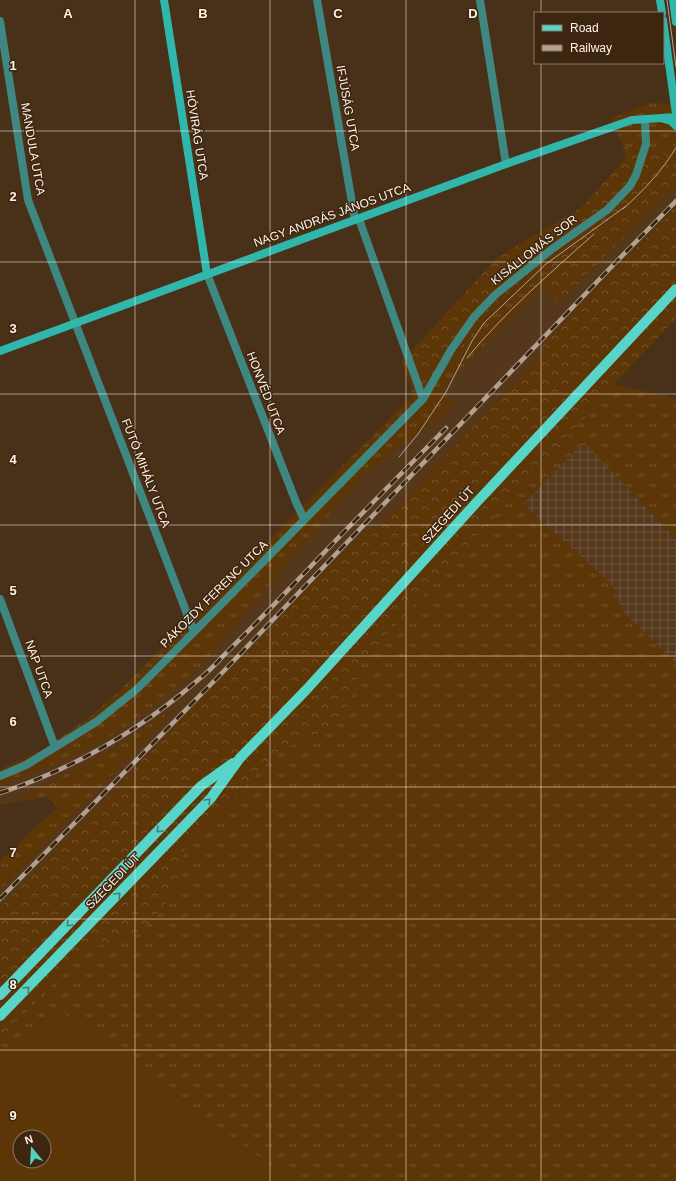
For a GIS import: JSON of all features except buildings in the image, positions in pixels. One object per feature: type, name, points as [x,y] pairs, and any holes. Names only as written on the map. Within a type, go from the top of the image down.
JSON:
[{"type":"main road","name":"SZEGEDI ÚT","points":[[0,1016],[211,798],[240,758],[307,689],[476,503],[676,289]]},
{"type":"main road","name":"SZEGEDI ÚT","points":[[0,995],[201,786],[240,758]]},
{"type":"street","name":"HÓVIRÁG UTCA","points":[[164,0],[207,274]]},
{"type":"street","name":"IFJÚSÁG UTCA","points":[[317,0],[357,220],[423,399]]},
{"type":"street","points":[[480,0],[506,164]]},
{"type":"street","points":[[660,0],[662,12]]},
{"type":"street","points":[[673,0],[676,22]]},
{"type":"street","name":"MANDULA UTCA","points":[[0,21],[28,200],[75,323]]},
{"type":"street","points":[[664,28],[676,115]]},
{"type":"street","points":[[660,118],[668,114],[674,106],[673,95]]},
{"type":"street","name":"NAGY ANDRÁS JÁNOS UTCA","points":[[0,352],[207,274],[622,123],[676,115]]},
{"type":"street","points":[[660,118],[670,120],[676,126]]},
{"type":"street","name":"KISÁLLOMÁS SOR","points":[[423,399],[451,350],[474,317],[496,295],[552,249],[607,210],[630,186],[636,175],[646,144],[645,119]]},
{"type":"street","name":"HONVÉD UTCA","points":[[207,274],[304,519]]},
{"type":"street","name":"FUTÓ MIHÁLY UTCA","points":[[75,323],[194,632]]},
{"type":"street","name":"PÁKOZDY FERENC UTCA","points":[[0,776],[26,765],[96,722],[136,689],[423,399]]},
{"type":"street","name":"NAP UTCA","points":[[0,599],[55,747]]},
{"type":"shaded area","points":[[676,185],[676,206],[542,345],[546,349],[374,532],[368,527],[0,908],[0,890],[182,703],[113,749],[10,803],[0,805],[0,785],[61,762],[105,740],[189,679],[363,475],[454,405],[441,389],[543,287],[559,303]]},
{"type":"shaded area","points":[[584,442],[676,539],[676,663],[624,613],[611,584],[523,504]]},
{"type":"green space","points":[[652,103],[676,104],[676,173],[662,151],[636,152],[623,146],[611,118]]},
{"type":"green space","points":[[623,146],[636,152],[662,151],[676,173],[676,185],[559,303],[529,274],[413,395],[402,361],[498,257],[582,207],[626,158]]},
{"type":"green space","points":[[676,207],[676,318],[363,661],[349,706],[322,732],[280,750],[186,846],[174,893],[140,933],[89,948],[0,1039],[0,908],[368,527],[374,532],[546,349],[542,345]]},
{"type":"green space","points":[[530,274],[543,287],[441,389],[455,405],[363,475],[189,679],[150,709],[105,740],[61,762],[0,785],[0,770],[45,748],[91,716],[118,692],[413,395]]},
{"type":"green space","points":[[615,384],[676,399],[676,539],[584,442],[523,504],[611,584],[624,613],[676,663],[676,1181],[291,1181],[55,1007],[0,1064],[0,1039],[89,948],[140,933],[174,893],[186,846],[280,750],[322,732],[349,706],[363,661]]},
{"type":"green space","points":[[184,701],[0,890],[0,861],[57,807],[48,797],[10,803],[113,749]]},
{"type":"green space","points":[[55,1007],[291,1181],[0,1181],[0,1064]]},
{"type":"tram line","points":[[667,0],[676,67]]},
{"type":"tram line","points":[[623,209],[652,180],[676,148]]},
{"type":"tram line","points":[[399,457],[418,434],[446,392],[472,341],[484,323],[546,264],[626,206]]},
{"type":"tram line","points":[[467,358],[512,309],[594,234]]},
{"type":"railway","points":[[0,899],[219,676],[676,201]]},
{"type":"railway","points":[[0,793],[54,772],[105,746],[153,715],[176,698],[215,665],[446,428]]}]
